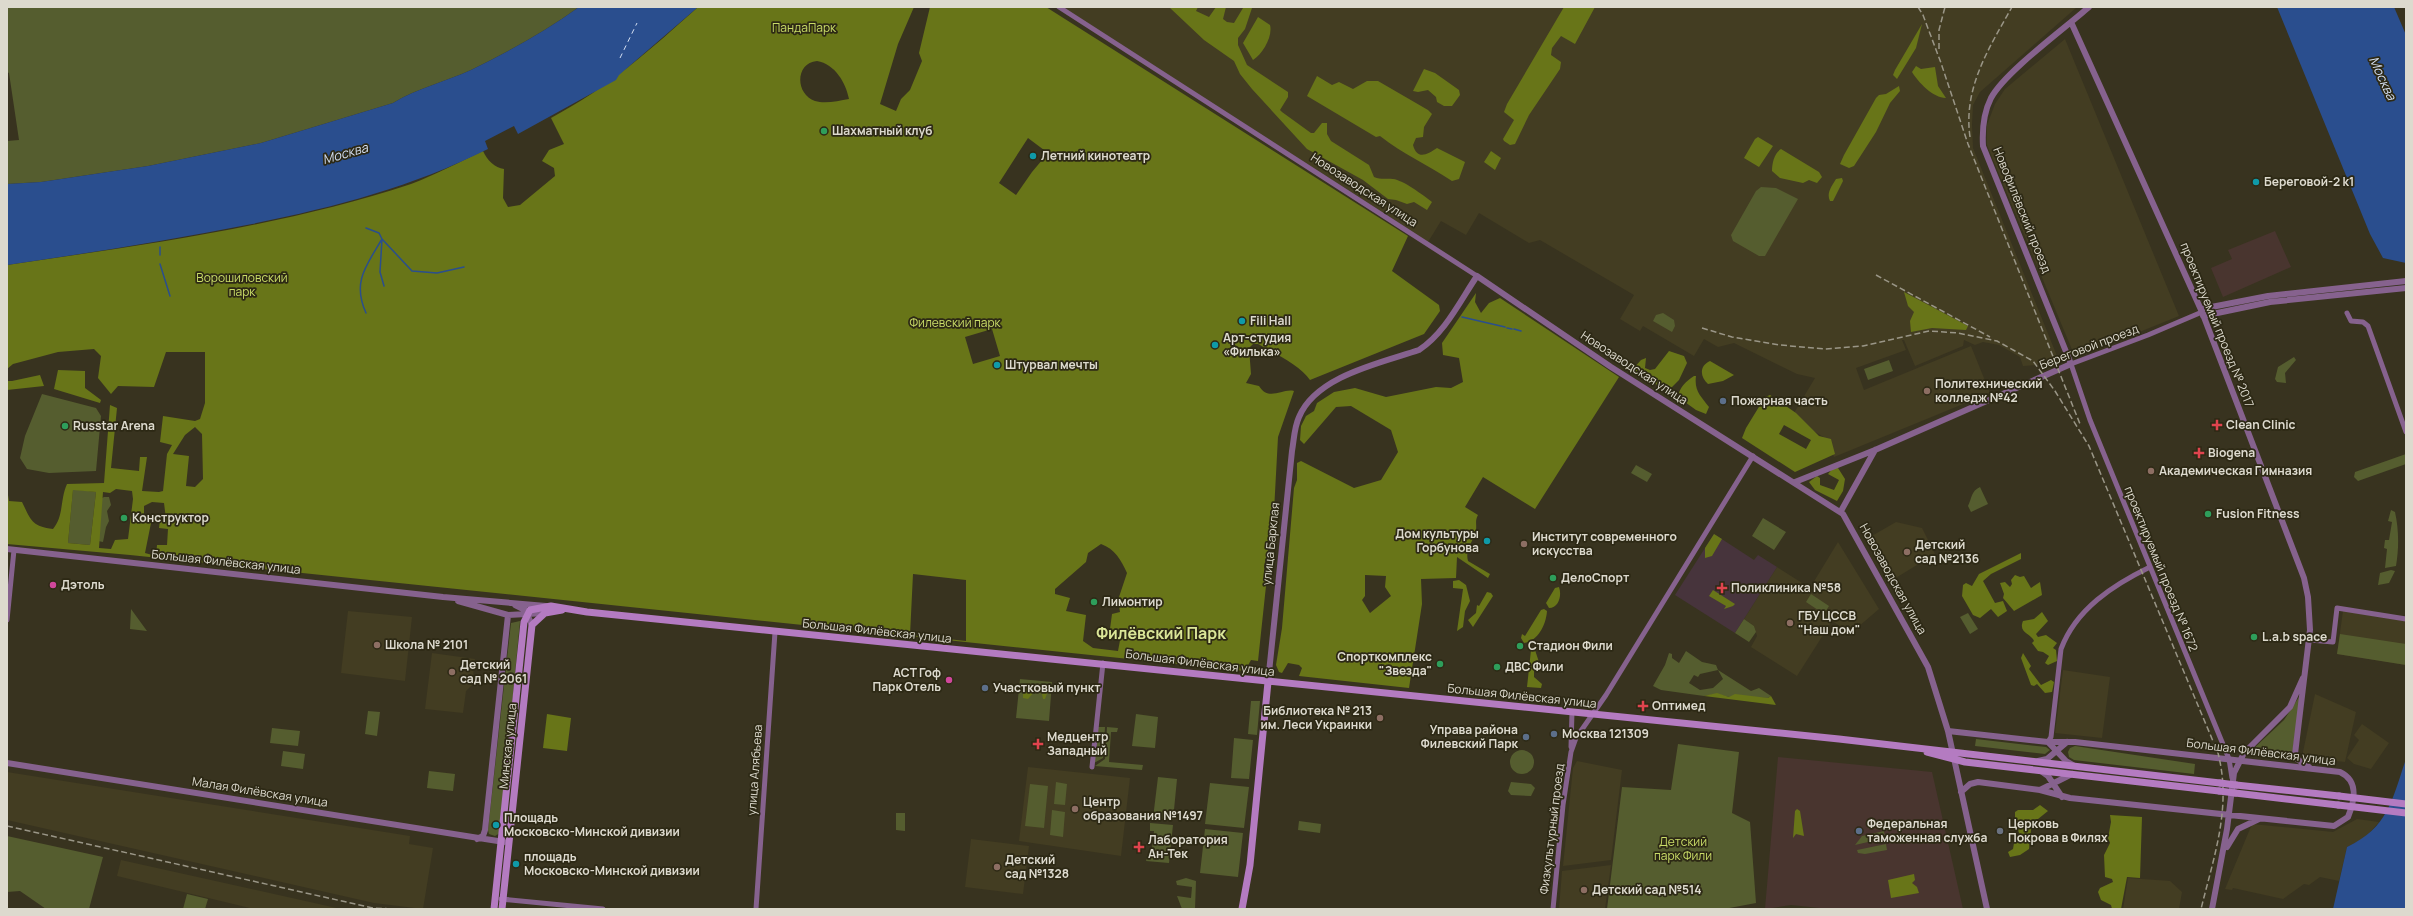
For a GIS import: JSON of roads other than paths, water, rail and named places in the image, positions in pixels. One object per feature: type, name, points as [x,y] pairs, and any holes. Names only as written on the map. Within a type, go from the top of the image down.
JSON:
[{"type":"main road","name":"Большая Филёвская улица","points":[[551,606],[566,610],[775,632],[1889,744],[2037,770],[2406,813]]},
{"type":"main road","points":[[527,613],[532,609],[551,606]]},
{"type":"main road","points":[[532,625],[546,613],[566,610]]},
{"type":"main road","name":"Минская улица","points":[[502,909],[504,900],[506,842],[523,626],[527,613]]},
{"type":"main road","name":"Минская улица","points":[[494,909],[506,842],[532,625]]},
{"type":"main road","name":"улица Барклая","points":[[1242,909],[1250,865],[1268,682]]},
{"type":"main road","name":"Большая Филёвская улица","points":[[1953,755],[2038,761],[2406,804]]},
{"type":"street","name":"Новозаводская улица","points":[[1059,7],[1477,276],[1611,367],[1841,511],[1921,651],[1928,667],[1948,731],[1987,909]]},
{"type":"street","name":"Новофилёвский проезд","points":[[2071,364],[1983,146],[1982,124],[1991,99],[2002,82],[2089,7]]},
{"type":"street","name":"проектируемый проезд № 2017","points":[[2071,22],[2202,312],[2304,578],[2310,615],[2310,640],[2295,754],[2297,759],[2312,768]]},
{"type":"street","name":"улица Барклая","points":[[1268,682],[1292,451],[1299,416],[1316,394],[1331,382],[1418,350],[1427,344],[1440,330],[1477,276]]},
{"type":"street","points":[[2202,312],[2268,296],[2346,286],[2406,281]]},
{"type":"street","points":[[2202,312],[2270,302],[2406,288]]},
{"type":"street","name":"Береговой проезд","points":[[1795,482],[1875,450],[2071,364],[2138,339],[2202,312]]},
{"type":"street","points":[[2347,313],[2352,322],[2363,322],[2368,326],[2406,432]]},
{"type":"street","name":"проектируемый проезд № 1672","points":[[2071,364],[2082,400],[2228,759],[2234,783]]},
{"type":"street","points":[[1841,511],[1875,450]]},
{"type":"street","name":"Физкультурный проезд","points":[[1571,752],[1580,731],[1753,456]]},
{"type":"street","points":[[7,620],[10,550]]},
{"type":"street","name":"Большая Филёвская улица","points":[[10,550],[443,597],[551,606]]},
{"type":"street","points":[[2075,766],[2064,760],[2048,742],[2051,737],[2061,649],[2065,639],[2083,612],[2106,591],[2150,567]]},
{"type":"street","name":"Большая Филёвская улица","points":[[443,597],[512,614],[546,613]]},
{"type":"street","name":"Большая Филёвская улица","points":[[508,602],[521,607],[527,613]]},
{"type":"street","points":[[2310,640],[2333,642],[2337,608],[2406,618]]},
{"type":"street","points":[[527,613],[532,625]]},
{"type":"street","points":[[512,614],[523,626]]},
{"type":"street","name":"Минская улица","points":[[477,839],[483,836],[485,830],[512,614]]},
{"type":"street","name":"улица Алябьева","points":[[756,909],[775,632]]},
{"type":"street","points":[[1092,767],[1103,664]]},
{"type":"street","name":"проектируемый проезд № 2017","points":[[2240,760],[2290,707],[2307,669]]},
{"type":"street","name":"Физкультурный проезд","points":[[1553,909],[1571,752],[1572,712]]},
{"type":"street","name":"Большая Филёвская улица","points":[[1948,731],[2048,742],[2070,742],[2340,772],[2347,775],[2353,782],[2354,790],[2348,817],[2338,825],[2334,826],[2070,798],[2040,790],[1978,782],[1970,784],[1961,792]]},
{"type":"street","points":[[2038,761],[2047,759],[2070,742]]},
{"type":"street","points":[[2064,760],[2062,753],[2064,747],[2070,742]]},
{"type":"street","points":[[2212,909],[2223,857],[2228,814],[2240,760]]},
{"type":"street","name":"Малая Филёвская улица","points":[[7,763],[477,839],[506,842]]},
{"type":"street","points":[[2037,770],[2046,774],[2062,797]]},
{"type":"street","points":[[2040,790],[2074,774]]},
{"type":"street","points":[[2065,777],[2060,783],[2060,790],[2070,798]]},
{"type":"street","points":[[2223,857],[2228,843],[2238,829],[2249,822],[2263,818]]},
{"type":"street","points":[[496,899],[604,909]]},
{"type":"water","name":"Москва","points":[[579,7],[698,7],[619,75],[616,80],[518,134],[514,126],[485,141],[488,149],[402,185],[343,203],[222,230],[7,265],[7,184],[41,182],[148,166],[261,143],[393,103],[421,89],[471,70],[499,56],[540,33]]},
{"type":"water","name":"Москва","points":[[2277,7],[2394,7],[2406,35],[2406,263],[2383,258],[2370,234]]},
{"type":"water","points":[[2406,759],[2406,909],[2333,909],[2347,847],[2361,839],[2380,821],[2392,799]]},
{"type":"waterway","points":[[366,228],[379,233],[382,239],[380,272],[384,286]]},
{"type":"waterway","points":[[366,313],[360,292],[361,283],[366,266],[382,239],[412,271],[437,273],[464,267]]},
{"type":"waterway","points":[[160,247],[160,255]]},
{"type":"waterway","points":[[160,264],[170,296]]},
{"type":"waterway","points":[[1462,317],[1505,327]]},
{"type":"waterway","points":[[1507,328],[1512,329]]},
{"type":"waterway","points":[[1514,329],[1521,331]]},
{"type":"railway","points":[[1918,7],[1923,15],[1941,63],[1968,144],[2080,424]]},
{"type":"railway","points":[[1939,49],[1939,30],[1945,7]]},
{"type":"railway","points":[[1970,137],[1970,102],[1974,85],[1987,53],[2012,7]]},
{"type":"railway","points":[[1876,275],[1990,337]]},
{"type":"railway","points":[[1702,328],[1732,337],[1780,345],[1825,349],[1863,346],[1929,331],[1958,333],[1997,341],[2033,361],[2055,391],[2089,446],[2218,753],[2222,773],[2223,793],[2220,831],[2201,909]]},
{"type":"railway","points":[[7,826],[373,908],[393,909]]},
{"type":"place","name":"Шахматный клуб","points":[[824,131]]},
{"type":"place","name":"Летний кинотеатр","points":[[1033,156]]},
{"type":"place","name":"Береговой-2 k1","points":[[2256,182]]},
{"type":"place","name":"Fili Hall","points":[[1242,321]]},
{"type":"place","name":"Арт-студия «Филька»","points":[[1215,345]]},
{"type":"place","name":"Штурвал мечты","points":[[997,365]]},
{"type":"place","name":"Политехнический колледж №42","points":[[1927,391]]},
{"type":"place","name":"Пожарная часть","points":[[1723,401]]},
{"type":"place","name":"Clean Clinic","points":[[2217,425]]},
{"type":"place","name":"Russtar Arena","points":[[65,426]]},
{"type":"place","name":"Biogena","points":[[2199,453]]},
{"type":"place","name":"Академическая Гимназия","points":[[2151,471]]},
{"type":"place","name":"Fusion Fitness","points":[[2208,514]]},
{"type":"place","name":"Конструктор","points":[[124,518]]},
{"type":"place","name":"Дом культуры Горбунова","points":[[1487,541]]},
{"type":"place","name":"Институт современного искусства","points":[[1524,544]]},
{"type":"place","name":"Детский сад №2136","points":[[1907,552]]},
{"type":"place","name":"ДелоСпорт","points":[[1553,578]]},
{"type":"place","name":"Дэтоль","points":[[53,585]]},
{"type":"place","name":"Поликлиника №58","points":[[1722,588]]},
{"type":"place","name":"Лимонтир","points":[[1094,602]]},
{"type":"place","name":"ГБУ ЦССВ \"Наш дом\"","points":[[1790,623]]},
{"type":"place","name":"L.a.b space","points":[[2254,637]]},
{"type":"place","name":"Школа № 2101","points":[[377,645]]},
{"type":"place","name":"Стадион Фили","points":[[1520,646]]},
{"type":"place","name":"Спорткомплекс \"Звезда\"","points":[[1440,664]]},
{"type":"place","name":"ДВС Фили","points":[[1497,667]]},
{"type":"place","name":"Детский сад № 2061","points":[[452,672]]},
{"type":"place","name":"АСТ Гоф Парк Отель","points":[[949,680]]},
{"type":"place","name":"Участковый пункт","points":[[985,688]]},
{"type":"place","name":"Оптимед","points":[[1643,706]]},
{"type":"place","name":"Библиотека № 213 им. Леси Украинки","points":[[1380,718]]},
{"type":"place","name":"Москва 121309","points":[[1554,734]]},
{"type":"place","name":"Управа района Филевский Парк","points":[[1526,737]]},
{"type":"place","name":"Медцентр Западный","points":[[1038,744]]},
{"type":"place","name":"Центр образования №1497","points":[[1075,809]]},
{"type":"place","name":"Площадь Московско-Минской дивизии","points":[[496,825]]},
{"type":"place","name":"Федеральная таможенная служба","points":[[1859,831]]},
{"type":"place","name":"Церковь Покрова в Филях","points":[[2000,831]]},
{"type":"place","name":"Лаборатория Ан-Тек","points":[[1139,847]]},
{"type":"place","name":"площадь Московско-Минской дивизии","points":[[516,864]]},
{"type":"place","name":"Детский сад №1328","points":[[997,867]]},
{"type":"place","name":"Детский сад №514","points":[[1584,890]]},
{"type":"district","name":"Филёвский Парк","points":[[1161,633]]},
{"type":"park label","name":"ПандаПарк","points":[[804,28]]},
{"type":"park label","name":"Ворошиловский парк","points":[[242,285]]},
{"type":"park label","name":"Филевский парк","points":[[955,323]]},
{"type":"park label","name":"Детский парк Фили","points":[[1683,849]]}]
